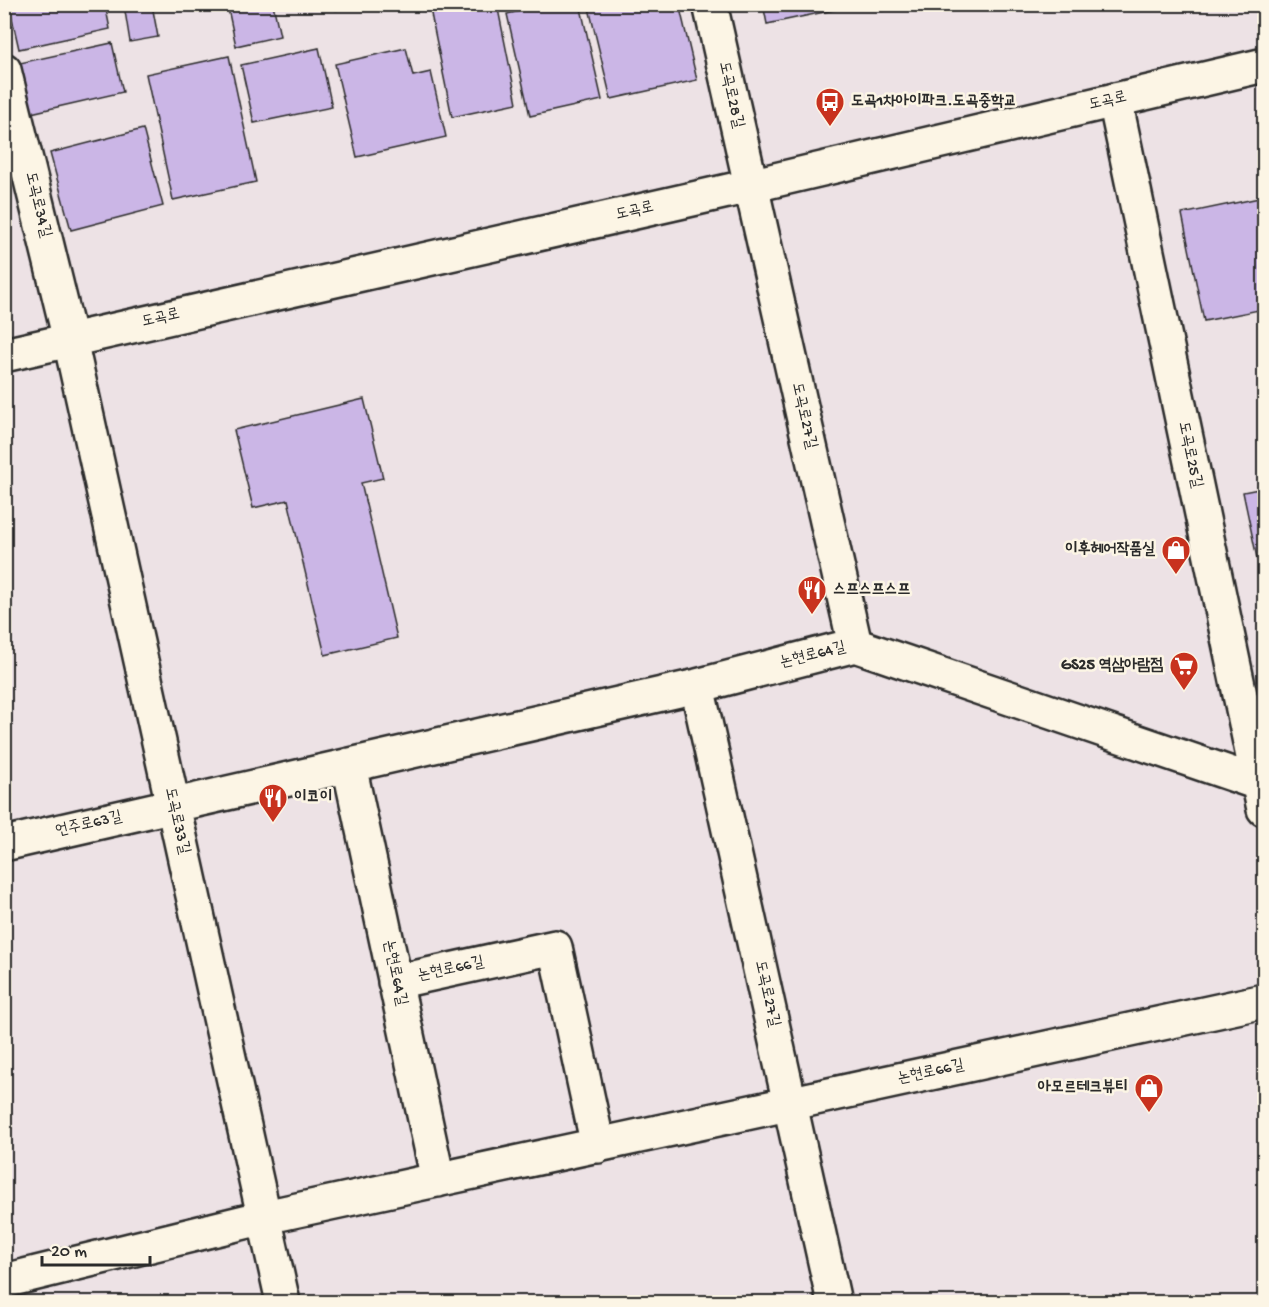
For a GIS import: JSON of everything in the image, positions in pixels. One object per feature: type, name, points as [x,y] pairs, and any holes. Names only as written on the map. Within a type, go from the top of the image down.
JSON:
[{"type":"street","name":"도곡로28길","points":[[710,4],[750,186]]},
{"type":"street","name":"도곡로","points":[[4,355],[750,186],[1264,65]]},
{"type":"street","name":"도곡로34길","points":[[4,70],[70,340]]},
{"type":"street","name":"도곡로25길","points":[[1115,100],[1262,791]]},
{"type":"street","name":"도곡로27길","points":[[750,186],[855,645]]},
{"type":"street","name":"도곡로33길","points":[[70,340],[283,1302]]},
{"type":"street","name":"논현로64길","points":[[173,805],[697,686],[855,645],[1262,791]]},
{"type":"street","name":"도곡로27길","points":[[697,686],[834,1302]]},
{"type":"street","name":"논현로64길","points":[[349,765],[438,1180]]},
{"type":"street","name":"언주로63길","points":[[4,844],[173,805]]},
{"type":"street","name":"논현로66길","points":[[395,982],[555,948],[598,1146]]},
{"type":"street","name":"논현로66길","points":[[4,1281],[264,1217],[1264,1001]]},
{"type":"building","points":[[105,4],[110,29],[19,49],[9,5]]},
{"type":"building","points":[[227,4],[273,4],[280,36],[236,46]]},
{"type":"building","points":[[335,4],[359,4],[336,10]]},
{"type":"building","points":[[429,4],[497,4],[517,103],[452,117]]},
{"type":"building","points":[[533,4],[580,4],[602,100],[530,116],[507,14],[534,8]]},
{"type":"building","points":[[588,4],[679,4],[697,80],[611,99]]},
{"type":"building","points":[[763,4],[838,4],[839,9],[767,24]]},
{"type":"building","points":[[880,4],[906,4],[882,11]]},
{"type":"building","points":[[152,5],[158,37],[130,42],[125,11]]},
{"type":"building","points":[[112,43],[123,92],[31,113],[20,63]]},
{"type":"building","points":[[319,48],[332,107],[254,123],[241,65]]},
{"type":"building","points":[[406,48],[413,76],[431,72],[446,137],[357,157],[335,64]]},
{"type":"building","points":[[229,56],[256,182],[173,200],[146,74]]},
{"type":"building","points":[[143,129],[163,206],[71,230],[50,153]]},
{"type":"building","points":[[1264,197],[1264,309],[1204,321],[1182,214]]},
{"type":"building","points":[[364,399],[383,478],[361,483],[397,638],[325,655],[288,500],[253,508],[234,430]]},
{"type":"building","points":[[1264,488],[1264,582],[1262,582],[1243,492]]},
{"type":"place","name":"도곡1차아이파크.도곡중학교","points":[[830,128]]},
{"type":"place","name":"이후헤어작품실","points":[[1176,576]]},
{"type":"place","name":"스프스프스프","points":[[812,616]]},
{"type":"place","name":"GS25 역삼아람점","points":[[1184,692]]},
{"type":"place","name":"이코이","points":[[273,824]]},
{"type":"place","name":"아모르테크뷰티","points":[[1149,1114]]}]
